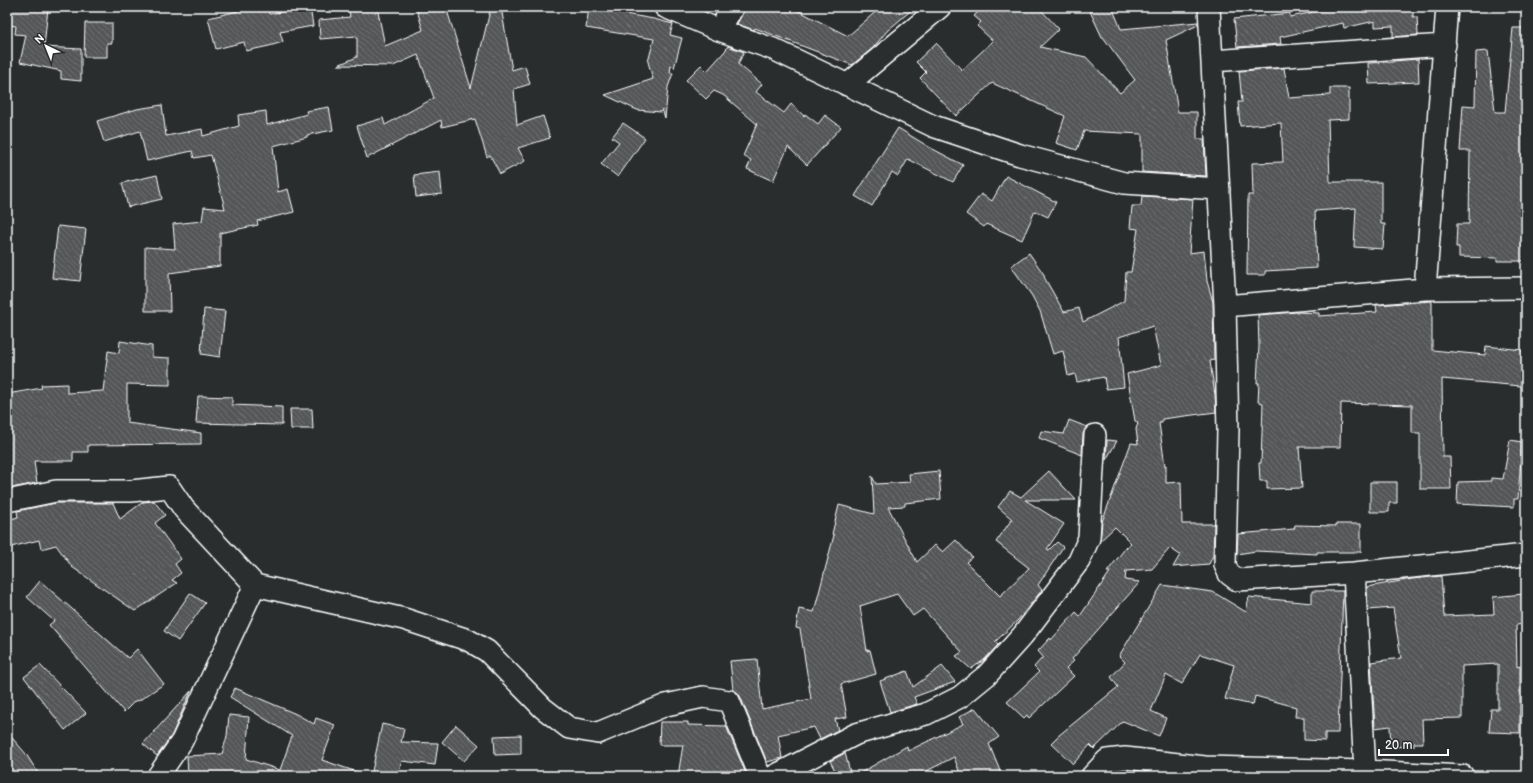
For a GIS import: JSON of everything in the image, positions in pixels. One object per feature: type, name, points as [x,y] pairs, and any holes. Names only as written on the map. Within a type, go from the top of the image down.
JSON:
[{"type":"street","points":[[665,7],[719,30],[772,49],[933,126],[1020,155],[1124,183],[1219,189]]},
{"type":"street","points":[[719,30],[733,7]]},
{"type":"street","points":[[847,85],[940,7]]},
{"type":"street","points":[[1209,7],[1225,306],[1228,430],[1225,565],[1229,574],[1237,580],[1354,573],[1526,555]]},
{"type":"street","points":[[1425,289],[1447,7]]},
{"type":"street","points":[[1212,61],[1445,45]]},
{"type":"street","points":[[1225,306],[1425,289],[1526,288]]},
{"type":"street","points":[[774,776],[856,734],[926,714],[960,697],[987,674],[1023,635],[1079,561],[1088,538],[1095,434]]},
{"type":"street","points":[[7,501],[56,491],[131,491],[169,487],[184,509],[255,585],[404,619],[468,640],[487,651],[544,708],[569,728],[598,733],[666,705],[703,697],[729,701],[760,776]]},
{"type":"street","points":[[1354,573],[1366,771]]},
{"type":"street","points":[[158,776],[182,741],[255,585]]},
{"type":"street","points":[[1092,776],[1107,760],[1125,758],[1205,767],[1366,771],[1463,776]]},
{"type":"building","points":[[7,7],[48,8],[44,47],[81,49],[81,81],[61,79],[61,71],[20,62],[26,35],[15,34],[16,26],[7,25]]},
{"type":"building","points":[[237,7],[268,7],[269,14],[310,7],[313,26],[280,32],[283,42],[269,46],[246,51],[244,42],[216,49],[208,18],[238,11]]},
{"type":"building","points":[[359,7],[377,7],[385,46],[423,30],[416,7],[446,7],[471,88],[491,7],[501,7],[512,70],[525,66],[530,84],[514,89],[517,125],[543,116],[550,138],[518,148],[525,161],[500,174],[490,155],[487,157],[475,119],[442,127],[441,120],[367,158],[357,126],[383,118],[385,125],[434,98],[418,55],[393,66],[338,65],[357,57],[357,36],[320,39],[319,20],[350,17],[349,10]]},
{"type":"building","points":[[746,7],[791,7],[848,36],[881,7],[915,7],[887,31],[873,48],[852,65],[755,28],[754,30],[737,24]]},
{"type":"building","points":[[983,7],[1038,7],[1059,29],[1040,47],[1086,57],[1120,93],[1135,80],[1102,37],[1088,7],[1112,7],[1121,29],[1198,22],[1198,25],[1166,40],[1178,112],[1197,112],[1197,139],[1204,139],[1206,176],[1142,172],[1142,134],[1084,131],[1077,150],[1056,143],[1065,116],[992,83],[956,116],[920,78],[926,72],[916,62],[936,43],[962,70],[993,41],[977,26],[981,22],[974,16]]},
{"type":"building","points":[[1337,7],[1413,7],[1413,17],[1417,17],[1418,35],[1393,37],[1393,26],[1375,27],[1375,21],[1344,28],[1343,23],[1280,37],[1281,44],[1237,47],[1234,19],[1290,13],[1290,17]]},
{"type":"building","points":[[589,8],[613,11],[673,24],[670,35],[682,38],[674,68],[671,65],[670,73],[673,73],[668,87],[665,118],[662,109],[661,112],[637,110],[605,95],[653,79],[648,62],[654,39],[586,28]]},
{"type":"building","points":[[85,23],[112,23],[112,43],[107,43],[107,57],[84,57]]},
{"type":"building","points":[[1513,28],[1526,28],[1526,261],[1497,261],[1497,258],[1459,257],[1459,247],[1456,247],[1457,224],[1469,224],[1470,151],[1460,151],[1463,105],[1475,106],[1476,52],[1488,51],[1495,112],[1505,112]]},
{"type":"building","points":[[728,46],[744,52],[738,64],[762,84],[756,92],[784,113],[791,104],[804,116],[805,114],[818,124],[825,115],[841,127],[807,165],[788,147],[773,181],[747,169],[751,160],[743,156],[757,124],[723,95],[714,91],[706,99],[686,80],[701,65],[707,71]]},
{"type":"building","points":[[1418,59],[1419,82],[1369,84],[1368,63]]},
{"type":"building","points":[[1284,68],[1289,98],[1330,95],[1330,88],[1349,88],[1349,119],[1328,120],[1330,182],[1381,182],[1381,224],[1385,224],[1383,249],[1354,247],[1356,208],[1315,211],[1317,268],[1265,271],[1265,275],[1247,275],[1248,195],[1253,195],[1252,163],[1283,162],[1281,123],[1240,126],[1238,102],[1242,102],[1239,71]]},
{"type":"building","points":[[162,105],[166,136],[202,129],[203,136],[239,126],[238,115],[266,111],[267,125],[307,114],[306,111],[329,107],[333,130],[307,135],[307,137],[273,146],[278,192],[288,189],[294,212],[257,221],[258,225],[220,233],[220,266],[169,273],[170,311],[145,311],[145,247],[175,249],[173,224],[202,221],[204,207],[225,209],[211,155],[194,158],[192,151],[147,161],[140,131],[104,142],[97,121],[137,109]]},
{"type":"building","points":[[623,123],[645,138],[618,177],[601,164],[619,142],[612,137]]},
{"type":"building","points":[[898,128],[963,165],[953,182],[908,159],[898,176],[892,172],[872,206],[855,196]]},
{"type":"building","points":[[440,172],[442,194],[416,197],[414,175]]},
{"type":"building","points":[[157,175],[162,199],[128,207],[122,183]]},
{"type":"building","points":[[1006,176],[1056,202],[1048,217],[1035,211],[1022,240],[986,224],[984,227],[966,214],[981,194],[992,201]]},
{"type":"building","points":[[1142,196],[1193,199],[1189,253],[1204,251],[1207,281],[1213,302],[1214,360],[1210,361],[1216,412],[1162,419],[1162,423],[1159,423],[1165,466],[1166,465],[1166,483],[1181,482],[1182,524],[1214,524],[1213,556],[1209,564],[1173,567],[1180,555],[1170,548],[1152,569],[1126,571],[1125,580],[1140,582],[1072,659],[1074,661],[1066,668],[1074,676],[1029,718],[1027,715],[1024,718],[1007,702],[1039,672],[1034,667],[1043,657],[1038,651],[1050,638],[1051,640],[1076,612],[1080,616],[1110,572],[1107,572],[1131,543],[1115,527],[1100,541],[1102,522],[1131,443],[1138,444],[1136,429],[1138,423],[1135,421],[1127,374],[1161,365],[1153,326],[1119,337],[1124,387],[1106,389],[1104,377],[1077,382],[1075,374],[1068,376],[1063,351],[1053,354],[1040,311],[1032,296],[1011,266],[1029,253],[1045,276],[1044,277],[1064,312],[1079,308],[1083,322],[1124,301],[1126,272],[1131,272],[1138,229],[1130,228],[1132,206],[1141,206]]},
{"type":"building","points":[[58,226],[86,229],[80,281],[52,278]]},
{"type":"building","points":[[1432,301],[1432,350],[1485,355],[1486,346],[1523,350],[1521,386],[1442,379],[1443,457],[1450,457],[1451,489],[1420,489],[1420,433],[1412,433],[1412,405],[1341,403],[1340,447],[1299,447],[1302,488],[1267,489],[1267,481],[1260,481],[1259,463],[1261,463],[1263,403],[1258,402],[1258,315],[1297,312],[1319,313],[1319,316],[1377,312],[1376,305]]},
{"type":"building","points":[[204,309],[225,311],[220,357],[201,354]]},
{"type":"building","points":[[120,341],[152,346],[152,357],[170,358],[170,385],[127,384],[127,423],[201,433],[201,444],[88,445],[88,452],[73,452],[73,461],[34,461],[37,483],[11,488],[10,484],[7,484],[7,394],[42,388],[41,385],[67,384],[67,393],[103,391],[108,351],[119,353]]},
{"type":"building","points":[[198,396],[232,397],[232,405],[282,407],[282,425],[196,423]]},
{"type":"building","points":[[290,409],[312,409],[313,429],[291,429]]},
{"type":"building","points":[[1069,420],[1087,427],[1083,434],[1082,455],[1039,438],[1041,431],[1064,434]]},
{"type":"building","points":[[1107,440],[1117,441],[1106,460]]},
{"type":"building","points":[[1510,440],[1522,442],[1518,499],[1514,499],[1514,507],[1457,504],[1458,482],[1491,481],[1491,478],[1503,479]]},
{"type":"building","points":[[939,471],[941,499],[905,503],[905,506],[888,507],[917,562],[935,545],[943,552],[956,540],[972,557],[966,562],[1000,596],[1029,568],[996,542],[1012,519],[998,507],[1010,491],[1021,497],[1049,471],[1076,500],[1025,500],[1064,524],[1047,549],[1049,550],[1057,542],[1063,547],[1038,585],[1042,590],[1018,620],[995,642],[998,645],[984,660],[971,669],[956,656],[962,652],[923,609],[913,616],[897,594],[860,606],[867,651],[870,650],[876,674],[841,684],[847,717],[835,719],[838,730],[820,739],[814,727],[778,735],[782,758],[767,762],[740,696],[733,690],[730,661],[757,659],[762,709],[811,699],[800,629],[796,628],[799,609],[814,612],[834,535],[832,534],[839,505],[874,514],[872,476],[876,484],[910,482],[909,474]]},
{"type":"building","points":[[1370,482],[1397,482],[1397,503],[1389,503],[1389,512],[1370,512]]},
{"type":"building","points":[[154,501],[165,515],[155,523],[181,559],[175,564],[181,573],[172,580],[177,583],[135,611],[72,567],[56,545],[41,549],[39,540],[7,548],[7,520],[18,517],[17,511],[56,503],[113,503],[120,519],[143,502]]},
{"type":"building","points":[[1336,524],[1361,524],[1361,552],[1317,552],[1317,554],[1256,551],[1237,554],[1238,534],[1294,529],[1295,525],[1336,526]]},
{"type":"building","points":[[1441,576],[1444,616],[1494,614],[1493,597],[1523,594],[1524,602],[1526,602],[1526,624],[1516,625],[1517,667],[1520,666],[1520,733],[1489,732],[1491,709],[1498,709],[1498,664],[1462,666],[1462,718],[1422,719],[1423,743],[1414,743],[1414,746],[1391,747],[1390,726],[1375,728],[1371,662],[1401,658],[1393,608],[1368,610],[1367,587],[1412,579]]},
{"type":"building","points":[[40,581],[128,658],[137,649],[164,684],[138,701],[136,700],[124,712],[49,625],[54,621],[27,597]]},
{"type":"building","points":[[1162,585],[1213,592],[1246,612],[1249,597],[1312,603],[1312,591],[1343,591],[1338,733],[1325,733],[1325,741],[1304,740],[1304,717],[1295,717],[1296,707],[1255,696],[1253,705],[1225,699],[1234,665],[1200,654],[1182,684],[1166,675],[1151,711],[1166,718],[1159,736],[1123,721],[1094,749],[1090,745],[1073,764],[1051,743],[1118,687],[1111,677],[1125,662],[1119,656]]},
{"type":"building","points":[[190,593],[205,603],[178,641],[164,631]]},
{"type":"building","points":[[40,665],[86,713],[65,730],[24,677]]},
{"type":"building","points":[[942,666],[955,682],[914,697],[917,704],[890,712],[880,681],[907,671],[913,687]]},
{"type":"building","points":[[235,688],[296,714],[314,724],[316,718],[335,725],[322,760],[360,773],[360,776],[188,776],[187,756],[222,754],[227,736],[229,715],[249,717],[246,759],[280,770],[292,736],[230,697]]},
{"type":"building","points":[[191,691],[172,735],[157,756],[143,744]]},
{"type":"building","points":[[975,708],[999,737],[989,744],[1002,776],[961,776],[954,757],[917,776],[855,776],[907,746],[908,751],[963,724],[959,717]]},
{"type":"building","points":[[660,722],[688,722],[688,725],[726,726],[747,776],[678,776],[683,745],[659,745]]},
{"type":"building","points":[[382,724],[404,729],[401,742],[438,743],[435,765],[402,761],[397,776],[371,776]]},
{"type":"building","points":[[456,725],[479,745],[464,761],[442,742]]},
{"type":"building","points":[[7,732],[26,754],[40,776],[7,776]]},
{"type":"building","points":[[521,735],[521,754],[495,755],[494,736]]},
{"type":"building","points":[[845,753],[851,776],[838,776],[830,761]]}]
